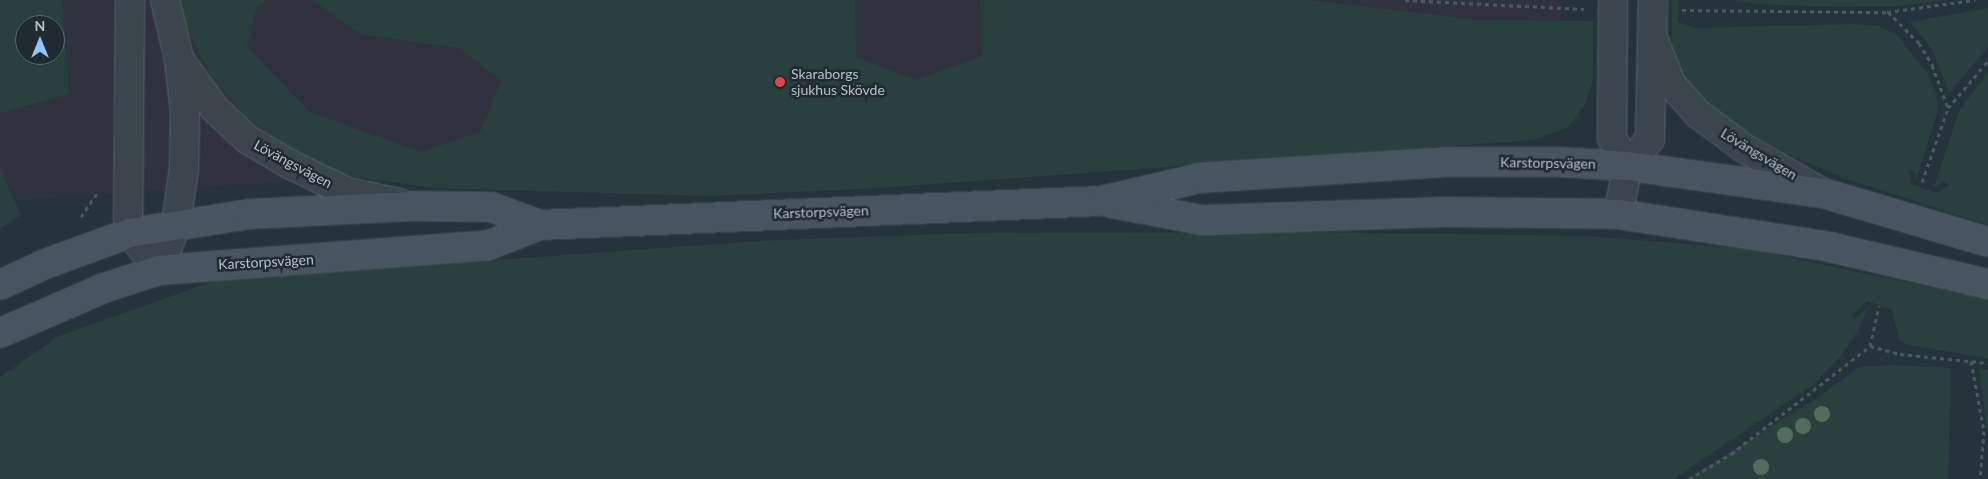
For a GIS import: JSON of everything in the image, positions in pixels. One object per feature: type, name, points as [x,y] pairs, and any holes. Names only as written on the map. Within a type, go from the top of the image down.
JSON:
[{"type":"main road","name":"Karstorpsvägen","points":[[0,333],[104,288],[159,270],[489,245],[540,225],[1102,201],[1200,178],[1445,162],[1558,162],[1628,166],[1823,193],[1988,242]]},
{"type":"main road","name":"Karstorpsvägen","points":[[1102,201],[1202,220],[1439,212],[1618,214],[1830,247],[1988,284]]},
{"type":"main road","name":"Karstorpsvägen","points":[[0,285],[45,264],[130,233],[176,224],[250,214],[412,206],[491,207],[540,225]]},
{"type":"street","points":[[130,0],[130,233],[159,270]]},
{"type":"street","name":"Lövängsvägen","points":[[159,270],[176,224],[184,140],[179,59],[165,0]]},
{"type":"street","points":[[1613,0],[1612,138],[1628,166]]},
{"type":"street","name":"Lövängsvägen","points":[[1618,214],[1628,166],[1650,139],[1653,0]]},
{"type":"street","name":"Lövängsvägen","points":[[1652,36],[1671,84],[1698,114],[1744,148],[1823,193]]},
{"type":"street","name":"Lövängsvägen","points":[[179,59],[216,109],[247,139],[291,165],[347,192],[412,206]]},
{"type":"path","points":[[1405,0],[1587,9]]},
{"type":"path","points":[[1680,10],[1887,12],[1975,0]]},
{"type":"path","points":[[1887,12],[1919,43],[1932,65],[1948,108]]},
{"type":"path","points":[[1922,182],[1948,108],[1988,61]]},
{"type":"path","points":[[78,221],[97,193],[98,184]]},
{"type":"path","points":[[1689,479],[1731,454],[1870,346],[1879,306]]},
{"type":"path","points":[[1870,346],[1900,354],[1988,363]]},
{"type":"path","points":[[1971,361],[1984,431],[1980,479]]},
{"type":"shaded area","name":"Skaraborgs sjukhus Skövde","points":[[0,0],[1562,0],[1558,109],[583,161],[18,200],[0,171]]},
{"type":"green space","points":[[0,0],[62,0],[63,15],[15,15],[15,65],[65,65],[65,40],[69,94],[0,113]]},
{"type":"green space","name":"Skaraborgs sjukhus Skövde","points":[[178,0],[267,0],[256,8],[247,47],[310,112],[421,152],[480,132],[501,80],[459,48],[361,34],[312,0],[855,0],[856,57],[916,80],[982,56],[980,0],[1310,0],[1476,20],[1593,21],[1593,80],[1585,105],[1568,127],[1534,140],[879,188],[712,196],[433,188],[344,175],[292,152],[244,115],[211,75],[190,36]]},
{"type":"green space","points":[[1671,0],[1678,0],[1678,22],[1694,28],[1856,24],[1878,26],[1896,34],[1928,74],[1936,94],[1938,110],[1916,180],[1914,170],[1909,171],[1911,184],[1936,193],[1949,185],[1945,181],[1934,187],[1959,111],[1988,72],[1988,225],[1844,178],[1783,152],[1717,114],[1684,79],[1672,53]]},
{"type":"green space","points":[[1731,0],[1950,0],[1895,6],[1841,7],[1757,4]]},
{"type":"green space","points":[[1988,8],[1988,47],[1949,93],[1932,49],[1910,22]]},
{"type":"green space","points":[[0,168],[21,215],[0,229]]},
{"type":"green space","points":[[1300,232],[1588,236],[1748,249],[1988,299],[1988,358],[1908,345],[1899,340],[1892,310],[1867,301],[1851,315],[1855,318],[1869,307],[1858,330],[1844,352],[1813,385],[1673,479],[0,479],[0,377],[59,336],[217,280],[775,240],[976,233]]},
{"type":"green space","points":[[1892,365],[1951,368],[1948,479],[1687,479],[1822,395],[1859,367]]},
{"type":"green space","points":[[1979,368],[1988,370],[1988,436]]},
{"type":"place","name":"Skaraborgs sjukhus Skövde","points":[[780,82]]}]
